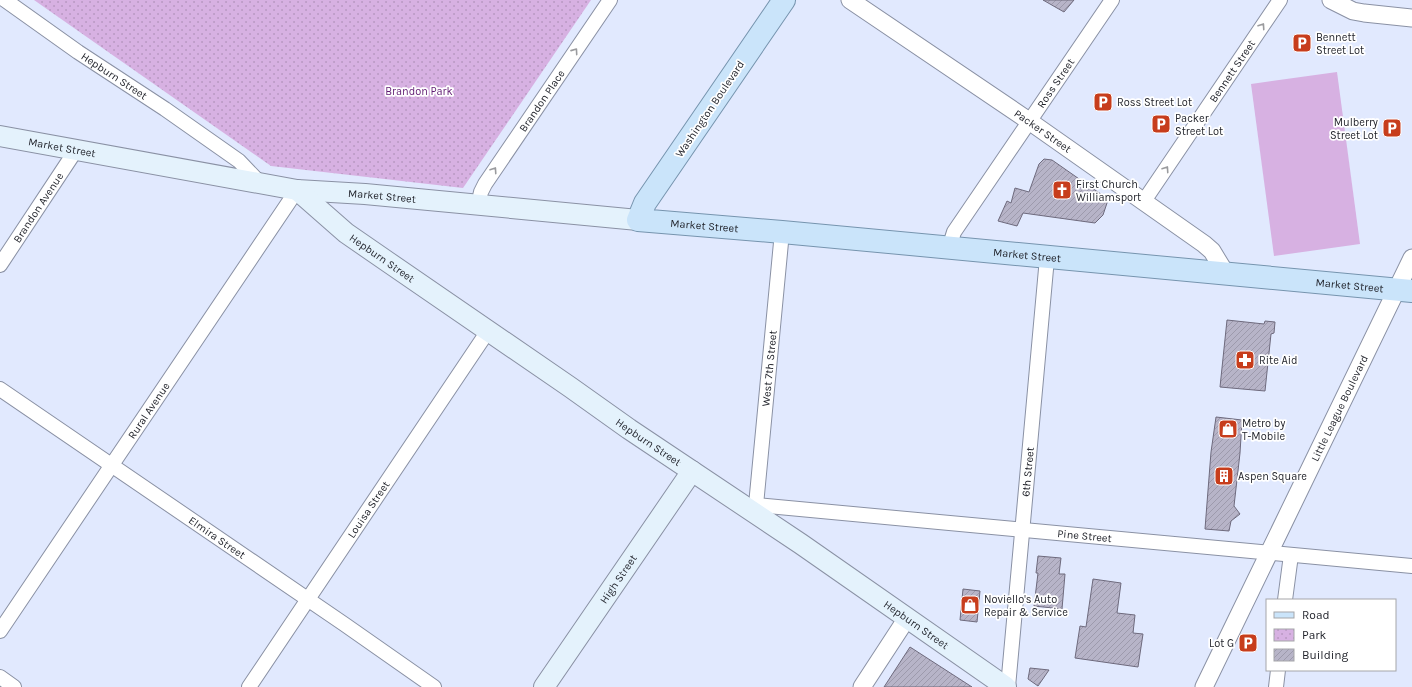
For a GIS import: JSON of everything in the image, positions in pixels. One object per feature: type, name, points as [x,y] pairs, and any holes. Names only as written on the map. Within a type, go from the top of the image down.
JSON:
[{"type":"main road","name":"Washington Boulevard","points":[[638,220],[645,203],[784,0]]},
{"type":"main road","name":"Market Street","points":[[0,136],[297,190],[365,194],[1047,258],[1100,261],[1404,291]]},
{"type":"main road","name":"Hepburn Street","points":[[297,190],[346,233],[692,471],[755,508],[907,618],[1007,687]]},
{"type":"main road","name":"High Street","points":[[544,687],[692,471]]},
{"type":"street","name":"Hepburn Street","points":[[5,0],[78,52],[165,109],[239,161],[260,183]]},
{"type":"street","name":"Brandon Place","points":[[478,205],[481,192],[485,184],[610,0]]},
{"type":"street","name":"Packer Street","points":[[850,0],[1029,121],[1204,244],[1212,251],[1226,274]]},
{"type":"street","name":"Ross Street","points":[[949,248],[954,232],[1112,0]]},
{"type":"street","name":"Bennett Street","points":[[1144,201],[1280,0]]},
{"type":"street","points":[[1331,0],[1353,11],[1412,18]]},
{"type":"street","name":"Brandon Avenue","points":[[0,265],[76,150]]},
{"type":"street","name":"Rural Avenue","points":[[0,631],[297,190]]},
{"type":"street","name":"West 7th Street","points":[[755,508],[782,232]]},
{"type":"street","name":"6th Street","points":[[1007,687],[1023,530],[1047,258]]},
{"type":"street","name":"Little League Boulevard","points":[[1204,687],[1269,552],[1404,291],[1412,258]]},
{"type":"street","name":"Louisa Street","points":[[249,687],[488,331]]},
{"type":"street","name":"Elmira Street","points":[[0,389],[434,687]]},
{"type":"street","name":"Pine Street","points":[[755,508],[1023,530],[1412,566]]},
{"type":"street","points":[[1285,599],[1291,555]]},
{"type":"street","points":[[862,687],[907,618]]},
{"type":"street","points":[[1276,687],[1278,671]]},
{"type":"street","points":[[0,677],[14,687]]},
{"type":"green space","name":"Brandon Park","points":[[34,0],[591,0],[463,188],[271,166]]},
{"type":"green space","points":[[1337,72],[1360,244],[1274,256],[1251,84]]},
{"type":"building","points":[[1043,0],[1074,0],[1064,12]]},
{"type":"building","name":"First Church Williamsport","points":[[1044,159],[1052,160],[1105,197],[1107,203],[1103,215],[1095,223],[1023,213],[1017,226],[998,221],[1007,201],[1011,203],[1015,188],[1029,192],[1039,164]]},
{"type":"building","name":"Rite Aid","points":[[1227,320],[1264,324],[1265,321],[1275,322],[1274,333],[1271,334],[1265,391],[1220,387]]},
{"type":"building","name":"Aspen Square","points":[[1216,417],[1242,420],[1234,506],[1240,514],[1231,521],[1229,531],[1205,529],[1211,452]]},
{"type":"building","points":[[1038,556],[1061,558],[1059,574],[1065,574],[1062,609],[1034,606],[1038,573],[1036,573]]},
{"type":"building","points":[[1093,579],[1121,583],[1117,613],[1135,615],[1133,633],[1143,634],[1138,667],[1075,658],[1080,626],[1086,627]]},
{"type":"building","name":"Noviello's Auto Repair & Service","points":[[963,589],[980,591],[977,622],[960,620]]},
{"type":"building","points":[[910,647],[972,687],[884,687]]},
{"type":"building","points":[[1030,668],[1049,670],[1038,686],[1028,679]]},
{"type":"place","name":"Bennett Street Lot","points":[[1302,43]]},
{"type":"place","name":"Ross Street Lot","points":[[1103,102]]},
{"type":"place","name":"Packer Street Lot","points":[[1161,124]]},
{"type":"place","name":"Mulberry Street Lot","points":[[1392,128]]},
{"type":"place","name":"First Church Williamsport","points":[[1062,190]]},
{"type":"place","name":"Rite Aid","points":[[1245,360]]},
{"type":"place","name":"Metro by T-Mobile","points":[[1228,429]]},
{"type":"place","name":"Aspen Square","points":[[1224,476]]},
{"type":"place","name":"Noviello's Auto Repair & Service","points":[[970,605]]},
{"type":"place","name":"Lot G","points":[[1248,643]]}]
